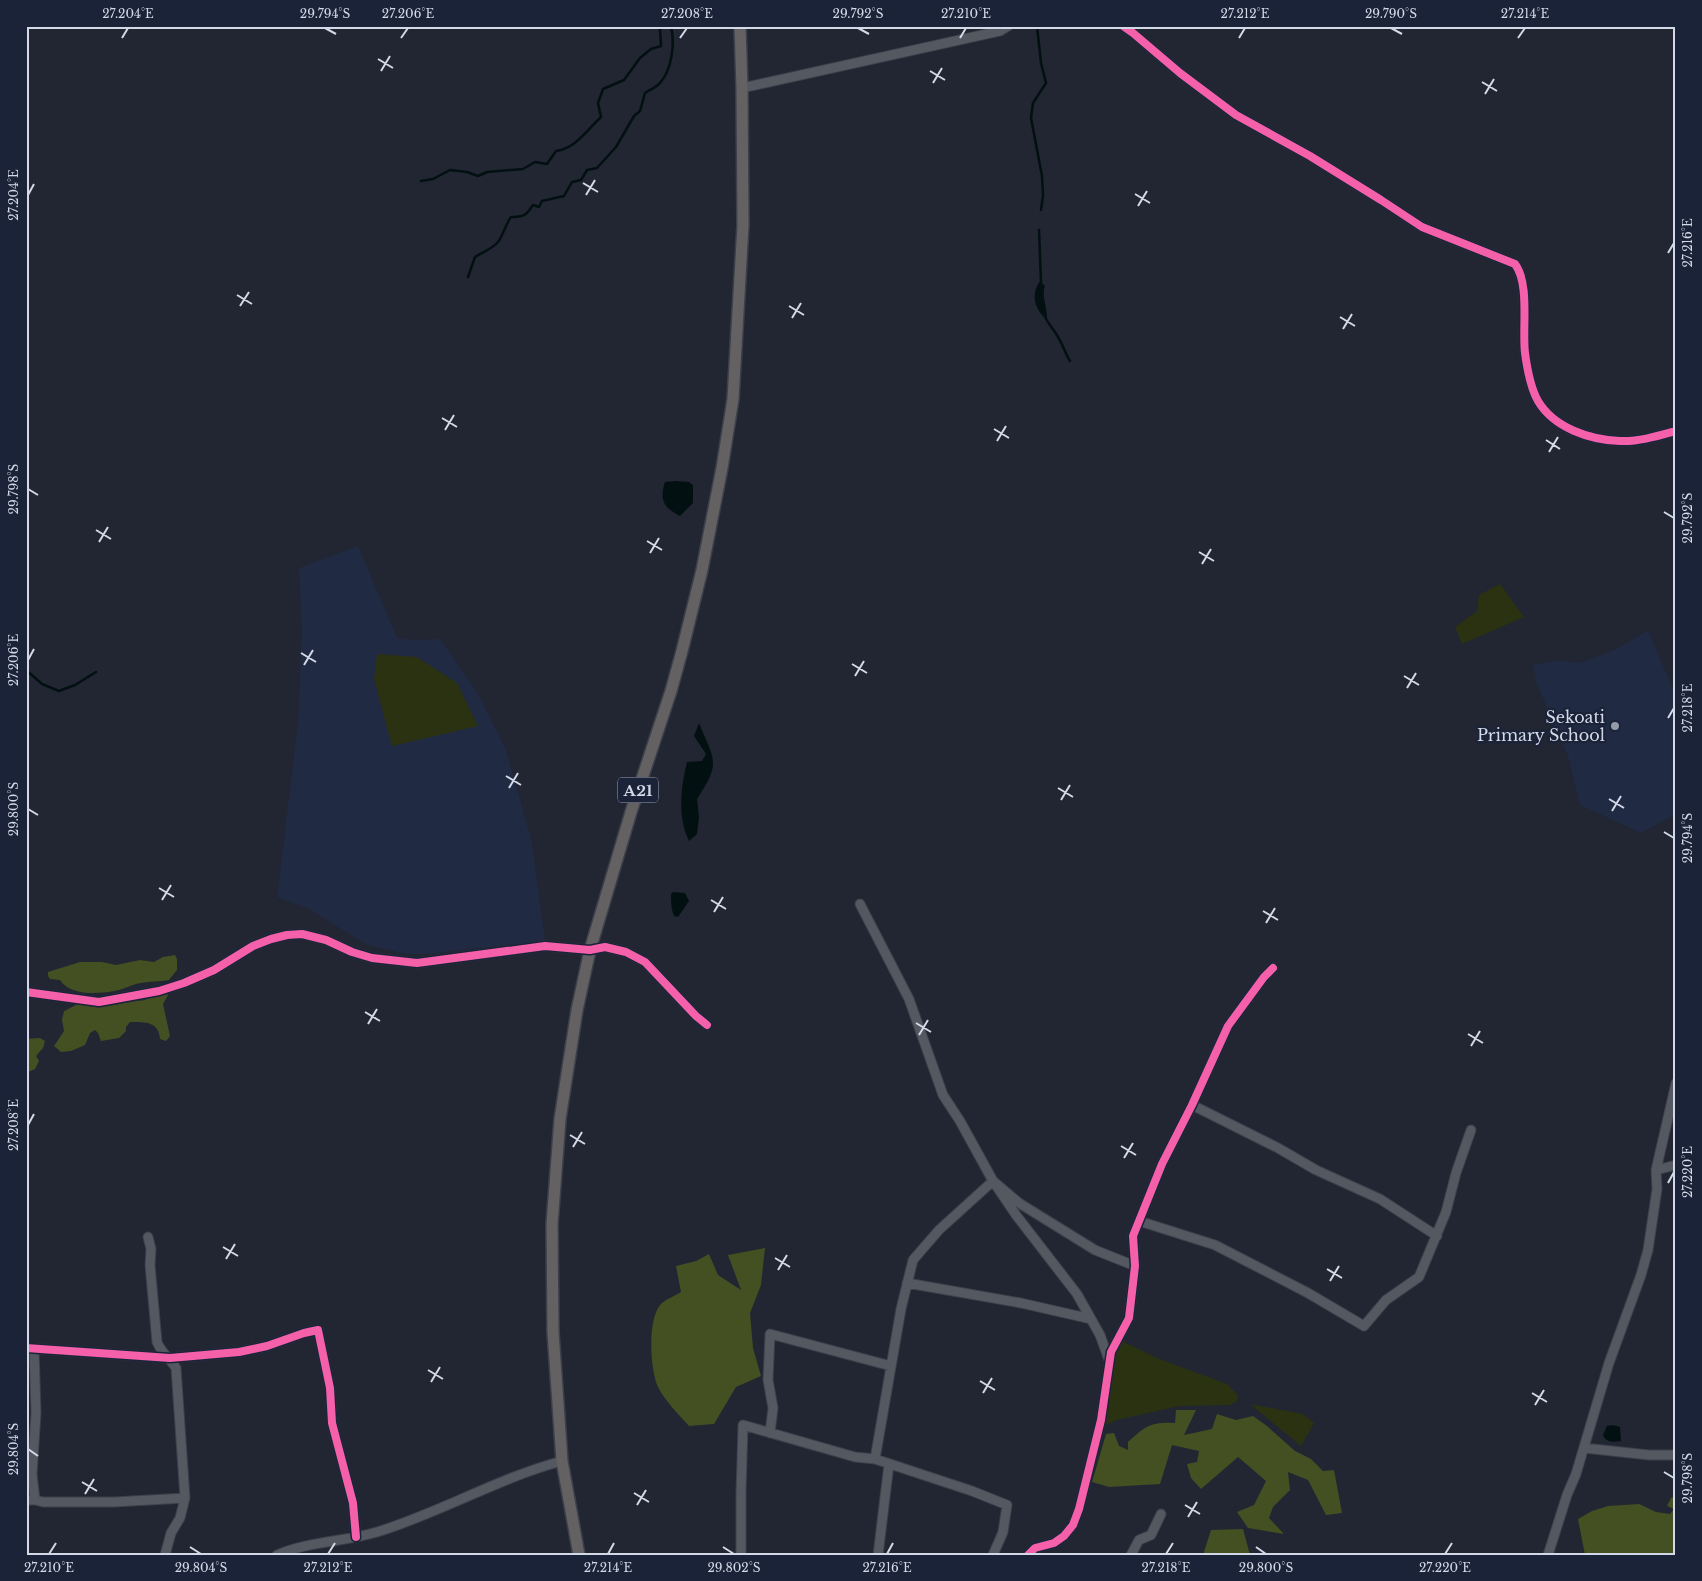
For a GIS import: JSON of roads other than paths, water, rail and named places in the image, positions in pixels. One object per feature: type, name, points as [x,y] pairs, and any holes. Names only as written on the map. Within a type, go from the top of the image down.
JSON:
[{"type":"main road","name":"A21","points":[[580,1555],[562,1461],[553,1332],[552,1224],[560,1120],[577,1010],[590,950],[682,651],[702,570],[722,468],[733,398],[738,333],[742,224],[740,26]]},
{"type":"street","points":[[742,88],[1000,31],[1008,26]]},
{"type":"street","points":[[1123,26],[1180,73],[1236,114],[1310,156],[1422,227],[1515,264],[1521,274],[1524,286],[1525,353],[1532,388],[1543,408],[1562,424],[1591,437],[1620,441],[1636,440],[1676,431]]},
{"type":"street","points":[[860,904],[909,999],[943,1095],[993,1181],[1016,1215],[1077,1294],[1100,1335],[1109,1361]]},
{"type":"street","points":[[26,992],[99,1002],[159,991],[214,970],[253,946],[287,935],[302,934],[326,940],[352,952],[372,958],[417,963],[545,946],[590,950],[605,947],[626,952],[645,962],[696,1016],[708,1025]]},
{"type":"street","points":[[1028,1555],[1035,1548],[1054,1543],[1064,1536],[1073,1525],[1079,1509],[1101,1420],[1111,1352],[1129,1318],[1135,1266],[1133,1236],[1162,1164],[1192,1105],[1228,1026],[1264,976],[1273,968]]},
{"type":"street","points":[[1548,1555],[1584,1448],[1609,1363],[1641,1275],[1648,1250],[1657,1189],[1656,1170],[1676,1083]]},
{"type":"street","points":[[1192,1105],[1278,1148],[1316,1170],[1380,1199],[1437,1236]]},
{"type":"street","points":[[1139,1221],[1215,1245],[1308,1293],[1364,1326],[1386,1300],[1419,1277],[1446,1212],[1456,1173],[1471,1130]]},
{"type":"street","points":[[1656,1170],[1676,1165]]},
{"type":"street","points":[[993,1181],[1019,1203],[1095,1250],[1135,1266]]},
{"type":"street","points":[[875,1459],[891,1366],[913,1260],[939,1230],[993,1181]]},
{"type":"street","points":[[148,1237],[151,1249],[150,1265],[157,1342],[161,1352],[170,1358],[176,1368],[185,1498],[180,1518],[171,1533],[165,1555]]},
{"type":"street","points":[[907,1283],[1021,1303],[1091,1319]]},
{"type":"street","points":[[185,1498],[73,1502],[30,1500],[36,1413],[30,1348],[170,1358],[238,1352],[267,1346],[318,1330],[330,1388],[332,1424],[352,1503],[356,1537]]},
{"type":"street","points":[[770,1433],[773,1408],[768,1380],[770,1334],[891,1366]]},
{"type":"street","points":[[741,1555],[743,1425],[855,1457],[875,1459],[972,1491],[1007,1505],[1003,1532],[993,1555]]},
{"type":"street","points":[[1584,1448],[1676,1456]]},
{"type":"street","points":[[277,1555],[293,1548],[377,1532],[524,1472],[562,1461]]},
{"type":"street","points":[[878,1555],[889,1464]]},
{"type":"street","points":[[1131,1555],[1139,1540],[1151,1535],[1161,1514]]},
{"type":"waterway","points":[[421,181],[433,179],[450,170],[467,172],[478,176],[487,172],[523,169],[535,162],[547,164],[556,151],[575,143],[601,117],[598,103],[603,89],[624,80],[640,58],[651,49],[661,46],[660,29],[663,26]]},
{"type":"waterway","points":[[468,277],[475,257],[498,242],[511,217],[524,215],[533,205],[539,207],[542,201],[564,196],[572,182],[581,180],[587,170],[597,168],[616,147],[634,116],[640,111],[645,93],[656,87],[667,72],[670,65],[673,41],[671,26]]},
{"type":"waterway","points":[[1037,26],[1041,63],[1046,83],[1033,103],[1031,118],[1042,176],[1043,196],[1041,210]]},
{"type":"waterway","points":[[1039,230],[1041,282]]},
{"type":"waterway","points":[[1046,319],[1057,335],[1070,361]]},
{"type":"waterway","points":[[26,670],[42,684],[59,691],[75,685],[96,672]]},
{"type":"place","name":"Sekoati Primary School","points":[[1615,726]]}]
